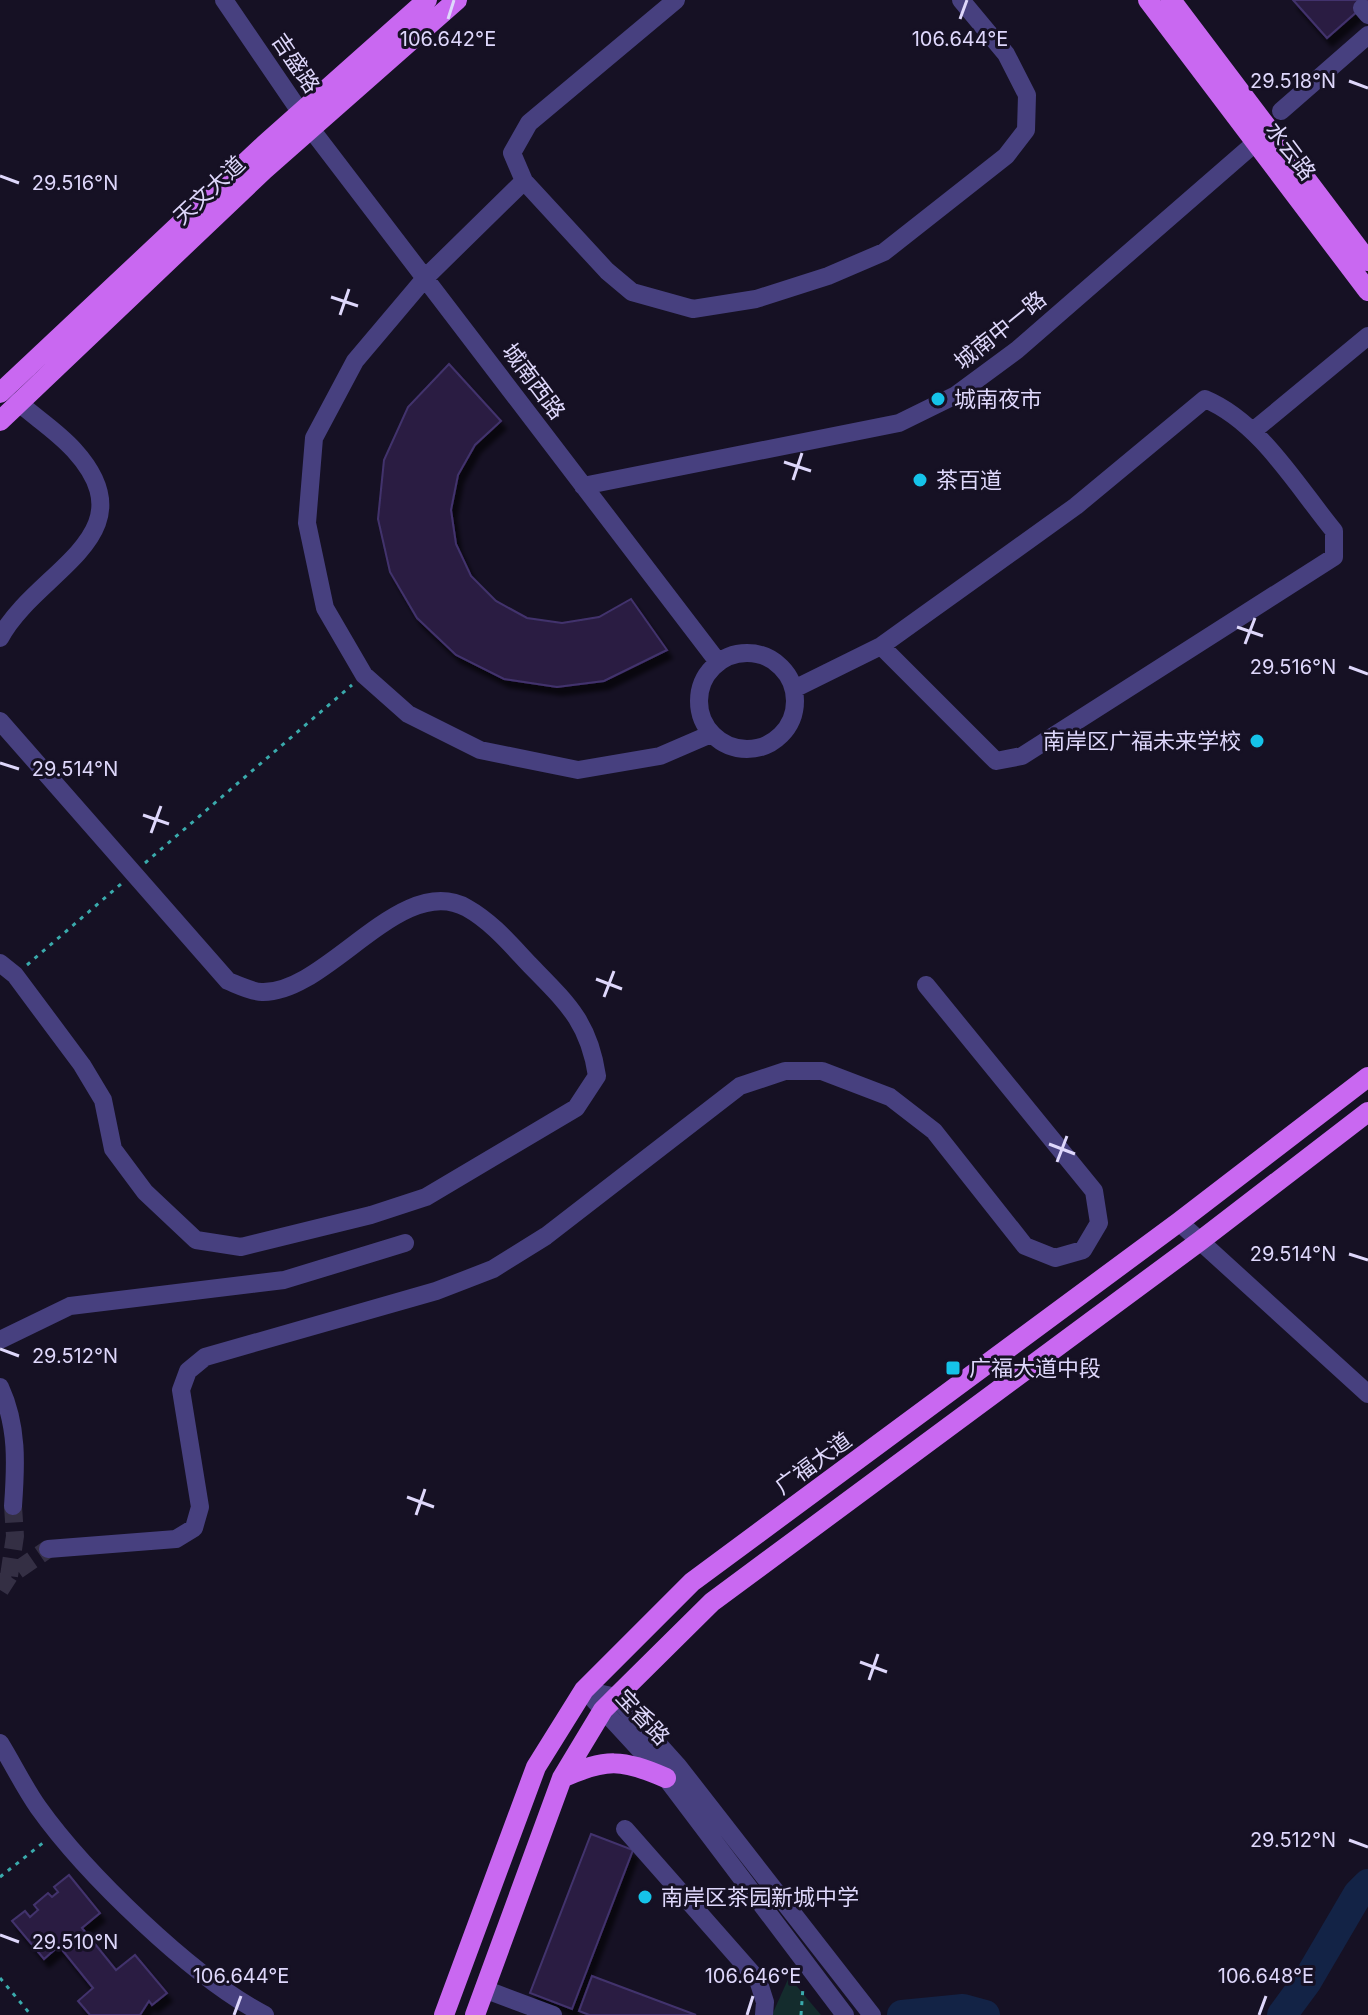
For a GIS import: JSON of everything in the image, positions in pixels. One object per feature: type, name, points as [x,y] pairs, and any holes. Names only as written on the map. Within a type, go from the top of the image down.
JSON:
[{"type":"main road","name":"天文大道","points":[[0,421],[9,398],[306,121],[427,0]]},
{"type":"main road","name":"天文大道","points":[[306,121],[457,0]]},
{"type":"main road","name":"水云路","points":[[1148,0],[1368,291]]},
{"type":"main road","name":"水云路","points":[[1171,0],[1368,261]]},
{"type":"main road","name":"广福大道","points":[[444,2015],[536,1767],[584,1690],[692,1582],[1179,1222],[1368,1077]]},
{"type":"main road","points":[[475,2015],[562,1778],[610,1704],[712,1602],[1200,1241],[1368,1112]]},
{"type":"main road","points":[[562,1778],[590,1765],[613,1761],[635,1764],[666,1778]]},
{"type":"street","name":"吉盛路","points":[[224,0],[306,121]]},
{"type":"street","points":[[676,0],[529,123],[512,153],[524,181],[607,271],[632,292],[693,309],[756,299],[828,276],[884,252],[1006,156],[1026,130],[1027,95],[1006,54],[961,0]]},
{"type":"street","points":[[1281,111],[1368,35]]},
{"type":"street","name":"城南西路","points":[[306,121],[718,662]]},
{"type":"street","name":"城南中一路","points":[[583,486],[899,423],[956,395],[1017,350],[1255,143]]},
{"type":"street","points":[[524,181],[426,277],[355,361],[314,438],[307,523],[325,608],[364,675],[408,714],[480,750],[578,770],[660,756],[711,734]]},
{"type":"street","points":[[1253,431],[1368,336]]},
{"type":"street","points":[[0,638],[38,589],[89,543],[103,511],[93,474],[73,448],[9,398]]},
{"type":"street","points":[[794,689],[881,646],[1076,506],[1205,399],[1229,409],[1253,431],[1334,531],[1334,557],[1022,756],[996,761],[881,646]]},
{"type":"street","points":[[748,653],[763,655],[777,663],[794,689],[796,705],[792,720],[771,744],[739,750],[711,734],[698,704],[700,688],[718,662],[748,653]]},
{"type":"street","points":[[0,721],[228,981],[262,993],[297,985],[393,917],[428,902],[465,906],[493,926],[576,1012],[592,1043],[597,1076],[576,1108],[426,1197],[371,1215],[241,1247],[196,1240],[145,1192],[113,1149],[103,1100],[82,1065],[15,975],[0,963]]},
{"type":"street","points":[[48,1549],[176,1539],[194,1528],[200,1507],[181,1390],[188,1371],[205,1357],[436,1291],[493,1269],[546,1236],[740,1086],[785,1071],[822,1071],[890,1097],[934,1131],[1025,1246],[1055,1258],[1083,1250],[1099,1223],[1094,1191],[926,985]]},
{"type":"street","points":[[1179,1222],[1368,1394]]},
{"type":"street","points":[[0,1340],[70,1306],[284,1280],[405,1243]]},
{"type":"street","points":[[0,1387],[7,1403],[17,1452],[13,1506]]},
{"type":"street","name":"宝香路","points":[[584,1690],[610,1704],[678,1766],[872,2015]]},
{"type":"street","name":"宝香路","points":[[610,1704],[845,2015]]},
{"type":"street","points":[[0,1743],[38,1808],[107,1887],[188,1961],[265,2015]]},
{"type":"street","points":[[625,1829],[758,1980],[765,2002],[764,2015]]},
{"type":"street","points":[[484,1989],[553,2015]]},
{"type":"path","points":[[15,975],[364,675]]},
{"type":"path","points":[[0,1877],[42,1843]]},
{"type":"path","points":[[0,1978],[31,2015]]},
{"type":"path","points":[[801,2015],[803,1986]]},
{"type":"green space","points":[[789,1977],[821,2015],[772,2015]]},
{"type":"building","points":[[1293,0],[1368,0],[1368,2],[1327,38]]},
{"type":"building","points":[[449,364],[501,421],[475,445],[458,475],[451,510],[456,544],[471,576],[496,601],[527,618],[562,623],[599,617],[631,599],[667,650],[604,681],[557,687],[504,679],[456,655],[417,618],[390,572],[378,519],[384,460],[408,407]]},
{"type":"building","points":[[591,1834],[633,1850],[572,2009],[530,1993]]},
{"type":"building","points":[[69,1875],[100,1913],[82,1928],[116,1970],[135,1955],[167,1993],[152,2005],[149,2001],[140,2015],[90,2015],[78,2001],[93,1988],[59,1946],[44,1959],[12,1921],[25,1911],[30,1917],[38,1910],[34,1905],[48,1893],[52,1897],[58,1892],[54,1887]]},
{"type":"building","points":[[592,1976],[696,2015],[589,2015],[579,2011]]},
{"type":"waterway","points":[[1282,2015],[1307,1981],[1358,1894],[1368,1884]]},
{"type":"waterway","points":[[902,2015],[963,2009],[985,2015]]},
{"type":"tunnel","points":[[9,1576],[15,1536],[13,1506]]},
{"type":"tunnel","points":[[0,1590],[9,1576],[48,1549]]},
{"type":"place","name":"城南夜市","points":[[938,399]]},
{"type":"place","name":"茶百道","points":[[920,480]]},
{"type":"place","name":"南岸区广福未来学校","points":[[1257,741]]},
{"type":"place","name":"广福大道中段","points":[[953,1368]]},
{"type":"place","name":"南岸区茶园新城中学","points":[[645,1897]]}]
